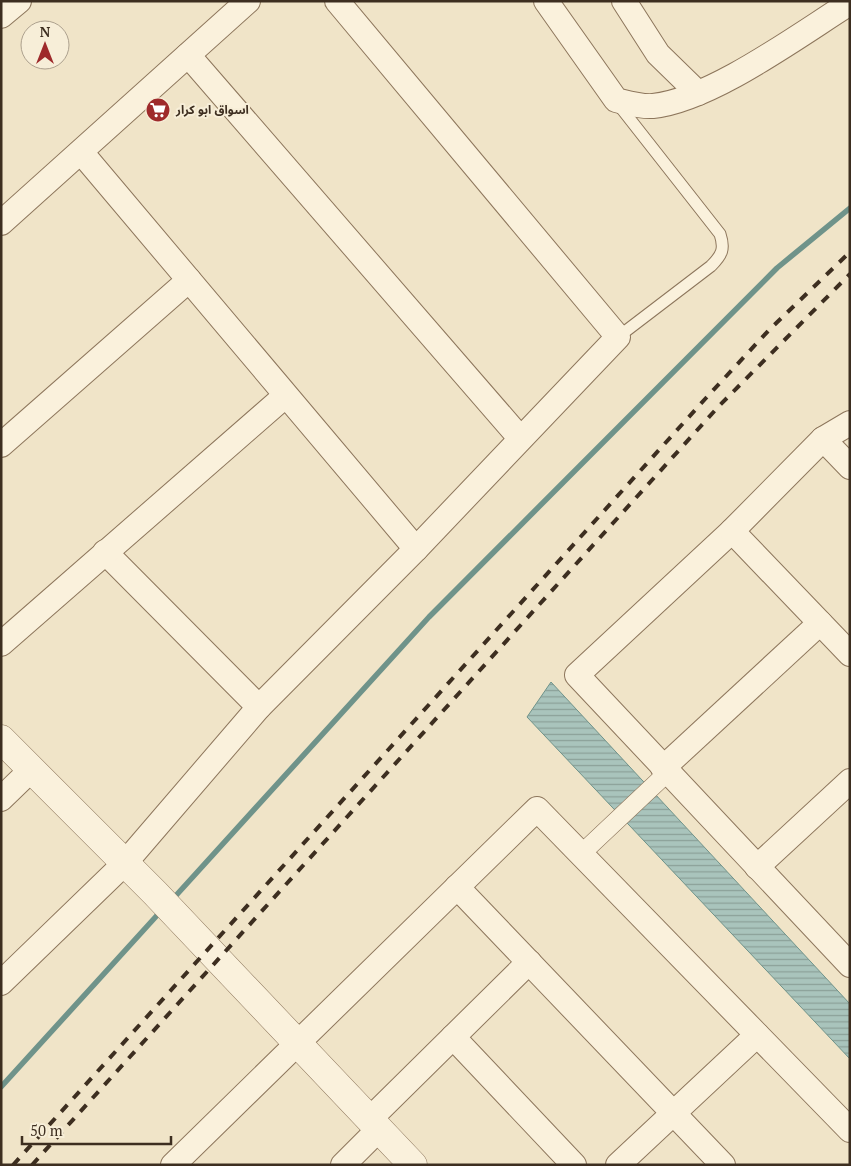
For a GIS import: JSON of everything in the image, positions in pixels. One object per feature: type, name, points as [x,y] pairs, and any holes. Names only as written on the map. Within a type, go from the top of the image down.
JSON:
[{"type":"street","points":[[1,16],[19,1]]},
{"type":"street","points":[[1,223],[248,1]]},
{"type":"street","points":[[1,983],[125,863],[259,707],[416,549],[618,337],[337,1]]},
{"type":"street","points":[[546,1],[616,100],[641,106],[653,106],[698,93],[732,76],[850,3]]},
{"type":"street","points":[[624,1],[658,54],[698,93]]},
{"type":"street","points":[[188,56],[520,438]]},
{"type":"street","points":[[81,152],[416,549]]},
{"type":"street","points":[[1,445],[189,280]]},
{"type":"street","points":[[1,644],[285,396]]},
{"type":"street","points":[[849,962],[665,771],[576,675],[732,531],[823,439],[850,423]]},
{"type":"street","points":[[823,439],[850,468]]},
{"type":"street","points":[[732,531],[850,654]]},
{"type":"street","points":[[105,552],[259,707]]},
{"type":"street","points":[[581,854],[820,623]]},
{"type":"street","points":[[1,739],[155,893],[413,1165]]},
{"type":"street","points":[[1,799],[32,769]]},
{"type":"street","points":[[757,867],[850,781]]},
{"type":"street","points":[[173,1165],[537,809],[850,1130]]},
{"type":"street","points":[[457,887],[723,1165]]},
{"type":"street","points":[[343,1165],[374,1124],[453,1038],[529,962]]},
{"type":"street","points":[[618,1165],[757,1034]]},
{"type":"street","points":[[453,1038],[574,1165]]},
{"type":"lane","points":[[616,100],[720,234],[724,244],[722,255],[711,266],[618,337]]},
{"type":"water","points":[[551,682],[850,1004],[850,1059],[527,717]]},
{"type":"waterway","points":[[171,901],[429,617],[777,268],[850,208]]},
{"type":"waterway","points":[[1,1087],[161,911]]},
{"type":"railway","points":[[13,1165],[706,398],[769,330],[850,252]]},
{"type":"railway","points":[[32,1165],[719,406],[850,274]]},
{"type":"place","name":"اسواق ابو كرار","points":[[158,110]]}]
